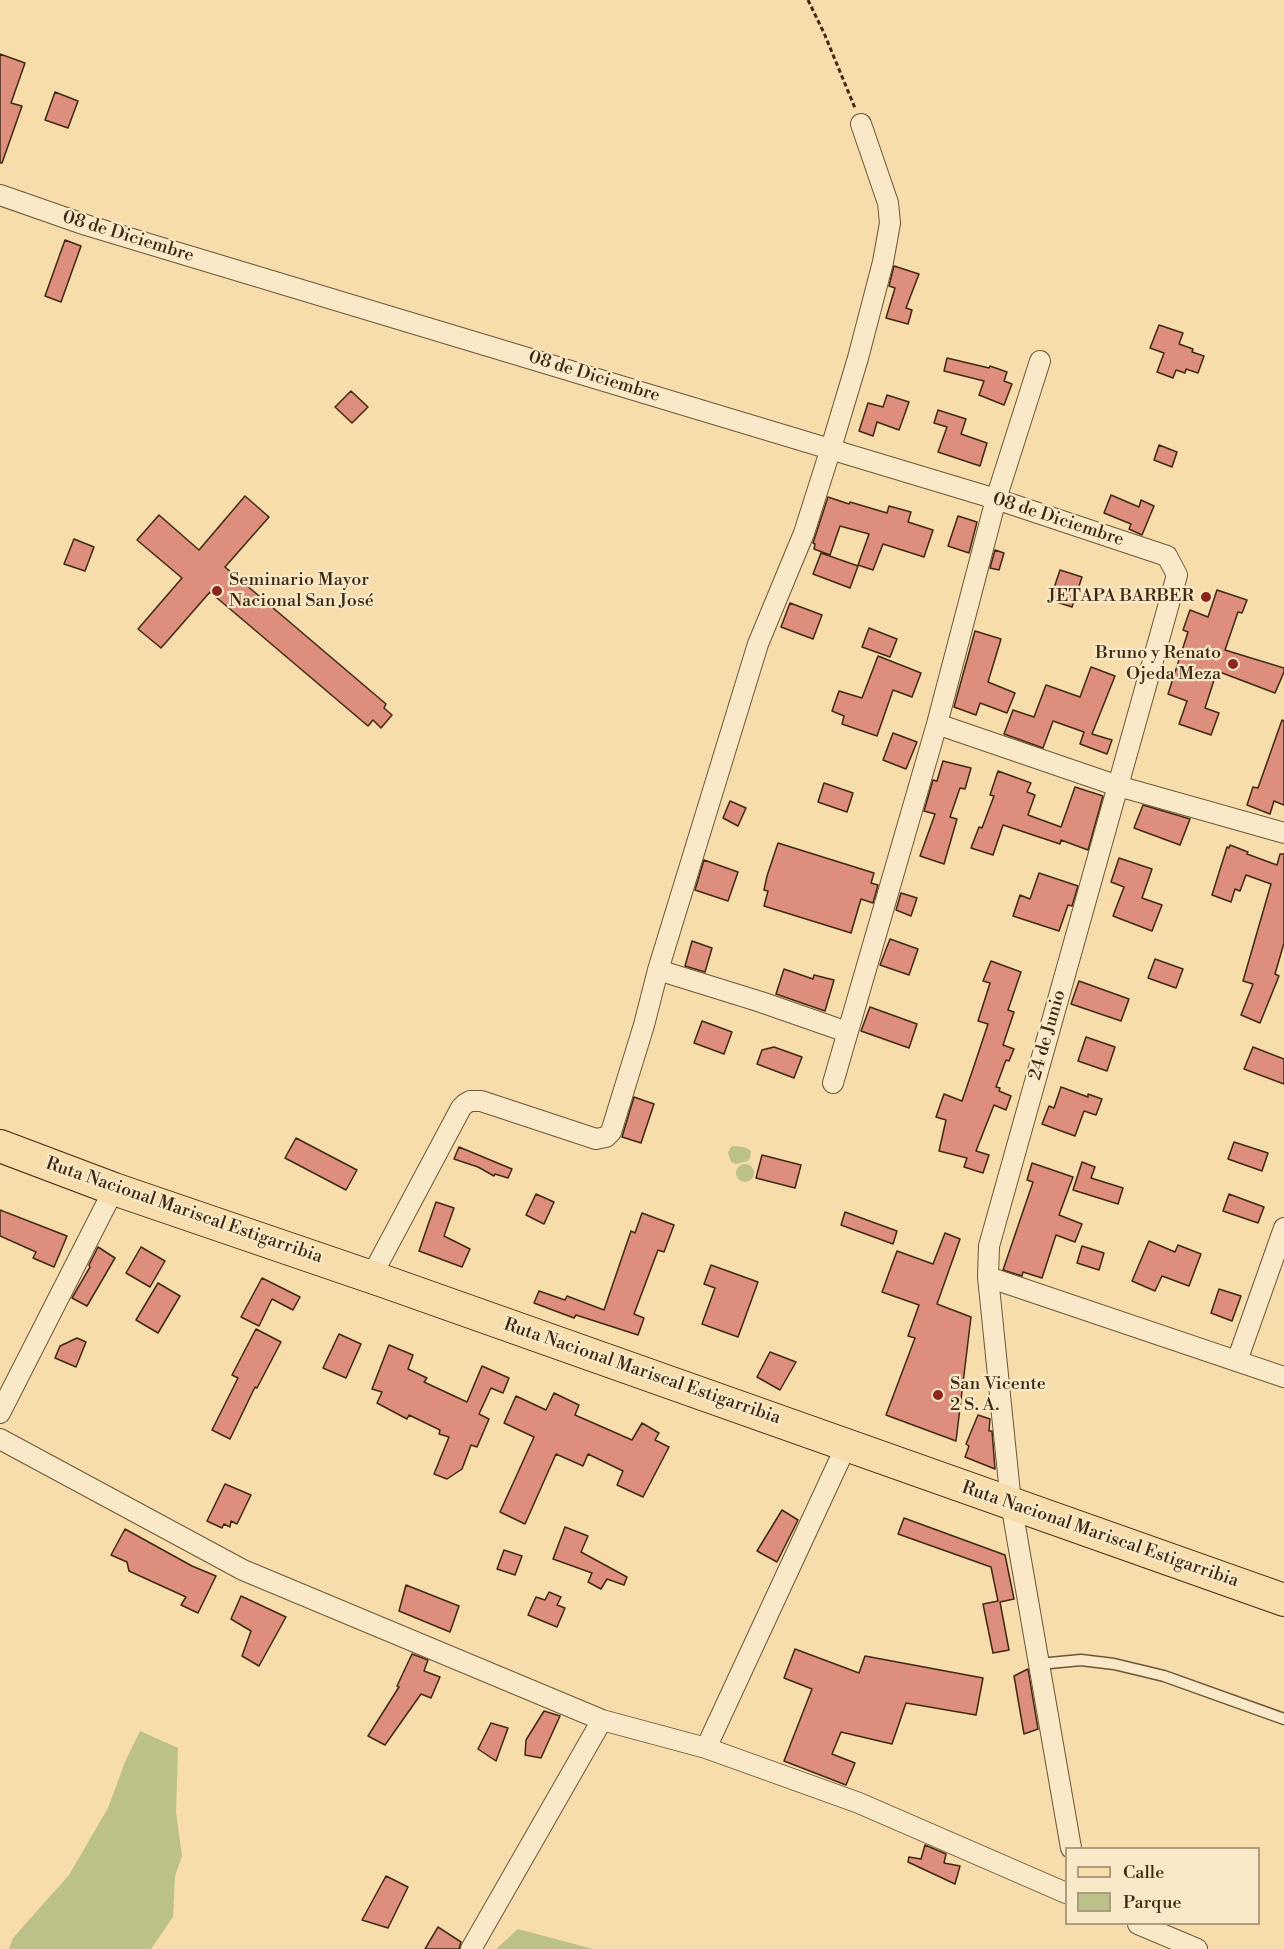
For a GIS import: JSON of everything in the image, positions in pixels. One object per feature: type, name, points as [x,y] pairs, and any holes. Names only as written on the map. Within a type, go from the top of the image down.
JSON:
[{"type":"main road","name":"Ruta Nacional Mariscal Estigarribia","points":[[0,1146],[114,1189],[847,1444],[1284,1600]]},
{"type":"street","points":[[371,1277],[461,1108],[470,1101],[481,1101],[596,1139],[609,1135],[758,644],[804,533],[831,448],[883,262],[890,223],[888,203],[861,124]]},
{"type":"street","name":"08 de Diciembre","points":[[0,195],[86,225],[996,499],[1167,556],[1177,574]]},
{"type":"street","points":[[833,1083],[937,724],[996,499],[1040,361]]},
{"type":"street","name":"24 de Junio","points":[[1071,1847],[1011,1503],[988,1277],[989,1246],[1177,574]]},
{"type":"street","points":[[937,724],[1118,786],[1284,833]]},
{"type":"street","points":[[658,970],[847,1032]]},
{"type":"street","points":[[0,1413],[114,1189]]},
{"type":"street","points":[[1237,1361],[1284,1228]]},
{"type":"street","points":[[988,1277],[1284,1377]]},
{"type":"street","points":[[0,1439],[243,1570],[602,1720],[706,1748],[859,1803],[1065,1893]]},
{"type":"street","points":[[706,1748],[847,1444]]},
{"type":"street","points":[[471,1949],[602,1720]]},
{"type":"street","points":[[1143,1925],[1197,1949]]},
{"type":"lane","points":[[1039,1664],[1081,1660],[1114,1664],[1164,1676],[1284,1719]]},
{"type":"path","points":[[808,0],[861,124]]},
{"type":"green space","points":[[732,1146],[744,1147],[751,1151],[748,1161],[735,1164],[731,1162],[728,1152]]},
{"type":"green space","points":[[741,1164],[749,1164],[754,1169],[752,1180],[741,1182],[736,1177],[736,1169]]},
{"type":"green space","points":[[140,1731],[178,1748],[176,1812],[182,1856],[175,1876],[173,1917],[151,1949],[9,1949],[13,1938],[69,1875],[108,1808],[125,1762]]},
{"type":"green space","points":[[518,1929],[593,1949],[496,1949]]},
{"type":"building","points":[[0,54],[25,63],[11,103],[22,106],[2,163],[0,163]]},
{"type":"building","points":[[55,92],[78,101],[68,128],[45,120]]},
{"type":"building","points":[[65,240],[81,246],[61,302],[45,296]]},
{"type":"building","points":[[894,266],[919,274],[906,308],[912,310],[908,324],[886,318],[895,288],[889,286]]},
{"type":"building","points":[[1159,325],[1183,333],[1179,344],[1204,356],[1198,373],[1186,369],[1185,373],[1176,370],[1173,378],[1157,372],[1164,353],[1150,348]]},
{"type":"building","points":[[947,358],[989,368],[990,366],[1007,372],[1004,381],[1012,384],[1004,405],[979,395],[984,381],[944,371]]},
{"type":"building","points":[[351,391],[368,407],[352,423],[335,407]]},
{"type":"building","points":[[887,395],[909,402],[899,430],[877,422],[873,436],[859,431],[868,403],[883,407]]},
{"type":"building","points":[[938,410],[966,419],[961,434],[987,443],[980,466],[938,452],[947,427],[934,423]]},
{"type":"building","points":[[1159,445],[1177,452],[1172,467],[1154,460]]},
{"type":"building","points":[[1111,495],[1139,507],[1141,500],[1154,506],[1142,535],[1129,529],[1131,524],[1104,513]]},
{"type":"building","points":[[245,496],[269,517],[225,567],[386,704],[384,708],[392,715],[381,728],[373,720],[368,726],[210,592],[161,648],[138,629],[182,578],[137,540],[159,515],[199,550]]},
{"type":"building","points":[[828,497],[887,513],[889,506],[911,512],[908,522],[933,530],[924,557],[883,544],[873,570],[858,565],[869,534],[840,526],[830,555],[814,549],[815,544],[813,543]]},
{"type":"building","points":[[958,516],[977,522],[969,553],[948,546]]},
{"type":"building","points":[[74,539],[94,547],[85,571],[64,564]]},
{"type":"building","points":[[995,550],[1004,553],[999,570],[990,568]]},
{"type":"building","points":[[821,553],[858,566],[850,588],[813,574]]},
{"type":"building","points":[[1060,570],[1082,577],[1072,607],[1050,600]]},
{"type":"building","points":[[1217,590],[1247,600],[1242,613],[1238,612],[1225,650],[1284,668],[1284,672],[1275,693],[1217,671],[1205,708],[1219,713],[1211,735],[1179,724],[1187,701],[1168,694],[1188,632],[1183,630],[1190,610],[1208,617]]},
{"type":"building","points":[[790,603],[822,615],[813,639],[781,627]]},
{"type":"building","points":[[869,628],[897,639],[890,657],[862,647]]},
{"type":"building","points":[[975,631],[1001,639],[988,682],[1015,693],[1007,713],[980,703],[976,715],[954,707]]},
{"type":"building","points":[[878,656],[921,673],[912,697],[893,690],[877,736],[842,724],[844,716],[832,711],[839,691],[862,698]]},
{"type":"building","points":[[1091,667],[1115,676],[1092,734],[1112,740],[1107,754],[1080,744],[1084,732],[1053,721],[1043,748],[1004,734],[1013,710],[1034,717],[1046,685],[1080,697]]},
{"type":"building","points":[[1282,720],[1284,721],[1284,805],[1274,801],[1270,814],[1247,805],[1253,787],[1258,788]]},
{"type":"building","points":[[893,733],[917,742],[906,769],[883,760]]},
{"type":"building","points":[[943,761],[971,768],[965,789],[960,788],[950,817],[957,819],[944,864],[920,856],[935,814],[924,811],[933,780],[937,781]]},
{"type":"building","points":[[998,771],[1031,783],[1027,792],[1035,795],[1028,815],[1061,827],[1075,787],[1103,796],[1088,850],[1061,840],[1060,844],[1003,825],[993,855],[971,848],[979,827],[982,828],[994,796],[990,795]]},
{"type":"building","points":[[824,783],[853,793],[847,812],[818,802]]},
{"type":"building","points":[[730,801],[746,808],[738,826],[723,818]]},
{"type":"building","points":[[1143,805],[1190,819],[1180,845],[1134,828]]},
{"type":"building","points":[[778,843],[874,873],[871,883],[878,885],[873,903],[861,899],[851,933],[764,906],[768,891],[764,890],[767,876]]},
{"type":"building","points":[[1230,845],[1277,865],[1280,854],[1284,854],[1284,943],[1275,974],[1279,976],[1260,1023],[1241,1015],[1253,984],[1243,981],[1271,884],[1246,875],[1240,891],[1235,889],[1231,902],[1212,895],[1227,847],[1229,848]]},
{"type":"building","points":[[1119,858],[1152,869],[1142,898],[1162,905],[1152,931],[1113,916],[1124,887],[1111,882]]},
{"type":"building","points":[[704,860],[738,872],[728,901],[695,890]]},
{"type":"building","points":[[1039,873],[1078,886],[1072,906],[1068,905],[1059,931],[1013,916],[1020,895],[1030,899]]},
{"type":"building","points":[[901,893],[917,898],[911,916],[896,910]]},
{"type":"building","points":[[890,939],[918,949],[909,975],[880,965]]},
{"type":"building","points":[[692,941],[712,948],[705,972],[685,966]]},
{"type":"building","points":[[1155,959],[1183,969],[1176,988],[1148,978]]},
{"type":"building","points":[[991,961],[1021,972],[1008,1010],[1014,1012],[1003,1045],[1014,1049],[1009,1061],[1006,1060],[996,1087],[1000,1088],[999,1091],[1011,1096],[1006,1110],[994,1105],[976,1151],[989,1155],[983,1173],[964,1167],[967,1158],[939,1151],[946,1120],[936,1117],[944,1094],[962,1101],[988,1024],[978,1021],[990,983],[983,981]]},
{"type":"building","points":[[784,969],[813,979],[814,975],[834,980],[825,1011],[776,994]]},
{"type":"building","points":[[1079,981],[1129,999],[1121,1021],[1071,1004]]},
{"type":"building","points":[[870,1007],[917,1024],[909,1048],[861,1031]]},
{"type":"building","points":[[702,1021],[732,1032],[724,1054],[694,1043]]},
{"type":"building","points":[[1086,1037],[1115,1047],[1107,1071],[1078,1061]]},
{"type":"building","points":[[774,1047],[802,1057],[794,1078],[757,1064],[762,1050]]},
{"type":"building","points":[[1253,1047],[1284,1059],[1284,1084],[1244,1069]]},
{"type":"building","points":[[1061,1087],[1088,1097],[1088,1094],[1102,1099],[1096,1115],[1084,1111],[1075,1136],[1042,1124],[1049,1106],[1054,1108]]},
{"type":"building","points":[[634,1097],[654,1104],[641,1143],[622,1137]]},
{"type":"building","points":[[296,1138],[357,1170],[346,1190],[285,1158]]},
{"type":"building","points":[[1234,1142],[1268,1153],[1262,1171],[1228,1159]]},
{"type":"building","points":[[459,1147],[512,1169],[508,1178],[495,1174],[494,1176],[478,1167],[454,1159]]},
{"type":"building","points":[[762,1155],[801,1165],[795,1188],[756,1178]]},
{"type":"building","points":[[1082,1162],[1095,1167],[1091,1178],[1123,1188],[1118,1204],[1073,1190]]},
{"type":"building","points":[[1032,1163],[1073,1177],[1059,1215],[1082,1224],[1075,1242],[1056,1235],[1042,1278],[1023,1272],[1022,1276],[1003,1270],[1033,1182],[1027,1180]]},
{"type":"building","points":[[536,1194],[554,1202],[544,1224],[526,1215]]},
{"type":"building","points":[[1229,1194],[1264,1207],[1258,1223],[1223,1211]]},
{"type":"building","points":[[436,1202],[454,1208],[444,1236],[470,1249],[462,1267],[419,1251]]},
{"type":"building","points":[[0,1210],[67,1236],[54,1267],[33,1258],[36,1252],[0,1236]]},
{"type":"building","points":[[845,1212],[897,1231],[893,1244],[841,1225]]},
{"type":"building","points":[[642,1213],[674,1225],[664,1252],[658,1250],[634,1314],[644,1318],[638,1335],[576,1315],[574,1318],[534,1303],[539,1291],[565,1300],[567,1296],[604,1310],[631,1231],[635,1233]]},
{"type":"building","points":[[945,1233],[960,1239],[937,1304],[971,1317],[956,1441],[886,1415],[915,1338],[908,1336],[919,1305],[882,1292],[897,1251],[933,1264]]},
{"type":"building","points":[[1149,1241],[1175,1252],[1178,1245],[1201,1254],[1189,1286],[1162,1276],[1155,1291],[1132,1281]]},
{"type":"building","points":[[1082,1246],[1104,1253],[1099,1270],[1077,1263]]},
{"type":"building","points":[[98,1247],[115,1258],[87,1306],[72,1298],[90,1267]]},
{"type":"building","points":[[141,1247],[165,1261],[150,1287],[126,1273]]},
{"type":"building","points":[[711,1265],[758,1282],[738,1337],[702,1324],[715,1288],[704,1284]]},
{"type":"building","points":[[262,1278],[300,1297],[293,1310],[272,1299],[259,1326],[241,1317]]},
{"type":"building","points":[[158,1283],[180,1296],[158,1333],[136,1320]]},
{"type":"building","points":[[1219,1289],[1241,1296],[1232,1321],[1211,1313]]},
{"type":"building","points":[[256,1329],[281,1342],[257,1388],[255,1387],[230,1439],[212,1430],[238,1378],[232,1375]]},
{"type":"building","points":[[339,1334],[361,1344],[346,1378],[323,1368]]},
{"type":"building","points":[[77,1338],[86,1342],[76,1367],[55,1358],[60,1346]]},
{"type":"building","points":[[389,1345],[413,1355],[408,1369],[427,1378],[424,1382],[467,1402],[482,1366],[509,1378],[503,1393],[491,1388],[479,1414],[489,1419],[477,1447],[471,1445],[462,1469],[447,1479],[434,1474],[449,1437],[439,1434],[440,1430],[409,1415],[407,1419],[377,1403],[382,1392],[372,1389]]},
{"type":"building","points":[[770,1352],[796,1362],[780,1390],[757,1377]]},
{"type":"building","points":[[554,1393],[579,1405],[575,1415],[632,1440],[642,1423],[659,1433],[655,1440],[669,1447],[643,1497],[617,1485],[623,1471],[588,1454],[583,1466],[556,1454],[525,1524],[500,1512],[534,1437],[504,1423],[516,1396],[546,1410]]},
{"type":"building","points":[[978,1415],[990,1419],[989,1431],[992,1431],[995,1469],[965,1457],[969,1446],[966,1444]]},
{"type":"building","points":[[225,1484],[251,1495],[237,1524],[231,1521],[230,1527],[224,1524],[222,1528],[207,1521]]},
{"type":"building","points":[[782,1510],[798,1520],[777,1562],[757,1551]]},
{"type":"building","points":[[904,1518],[1005,1555],[1014,1599],[1000,1602],[1009,1650],[993,1653],[983,1604],[998,1601],[991,1567],[898,1534]]},
{"type":"building","points":[[565,1527],[588,1536],[581,1552],[627,1577],[624,1585],[607,1579],[601,1589],[588,1582],[592,1573],[553,1559]]},
{"type":"building","points":[[125,1529],[192,1566],[216,1576],[198,1613],[181,1605],[186,1597],[129,1571],[127,1562],[111,1555]]},
{"type":"building","points":[[504,1550],[522,1556],[515,1575],[497,1569]]},
{"type":"building","points":[[406,1585],[459,1606],[450,1632],[399,1611]]},
{"type":"building","points":[[549,1592],[561,1597],[557,1605],[565,1608],[557,1627],[528,1615],[536,1597],[545,1600]]},
{"type":"building","points":[[241,1596],[286,1617],[259,1666],[242,1656],[251,1631],[231,1619]]},
{"type":"building","points":[[795,1649],[859,1673],[865,1656],[983,1678],[976,1715],[906,1703],[892,1744],[841,1732],[832,1754],[855,1763],[846,1785],[784,1761],[812,1689],[784,1678]]},
{"type":"building","points":[[412,1654],[428,1660],[424,1671],[440,1677],[431,1698],[421,1694],[385,1745],[368,1736],[399,1687],[397,1686]]},
{"type":"building","points":[[1028,1669],[1038,1729],[1024,1734],[1014,1676]]},
{"type":"building","points":[[544,1711],[560,1716],[541,1758],[525,1755],[526,1740]]},
{"type":"building","points":[[491,1723],[508,1728],[496,1761],[478,1749]]},
{"type":"building","points":[[925,1845],[946,1854],[944,1863],[960,1866],[955,1884],[908,1862],[909,1857],[921,1859]]},
{"type":"building","points":[[386,1876],[408,1887],[388,1928],[362,1920]]},
{"type":"building","points":[[438,1927],[461,1942],[459,1949],[425,1949]]},
{"type":"place","name":"Seminario Mayor Nacional San José","points":[[217,591]]},
{"type":"place","name":"JETAPA BARBER","points":[[1206,597]]},
{"type":"place","name":"Bruno y Renato Ojeda Meza","points":[[1233,664]]},
{"type":"place","name":"San Vicente 2 S. A.","points":[[938,1395]]}]
